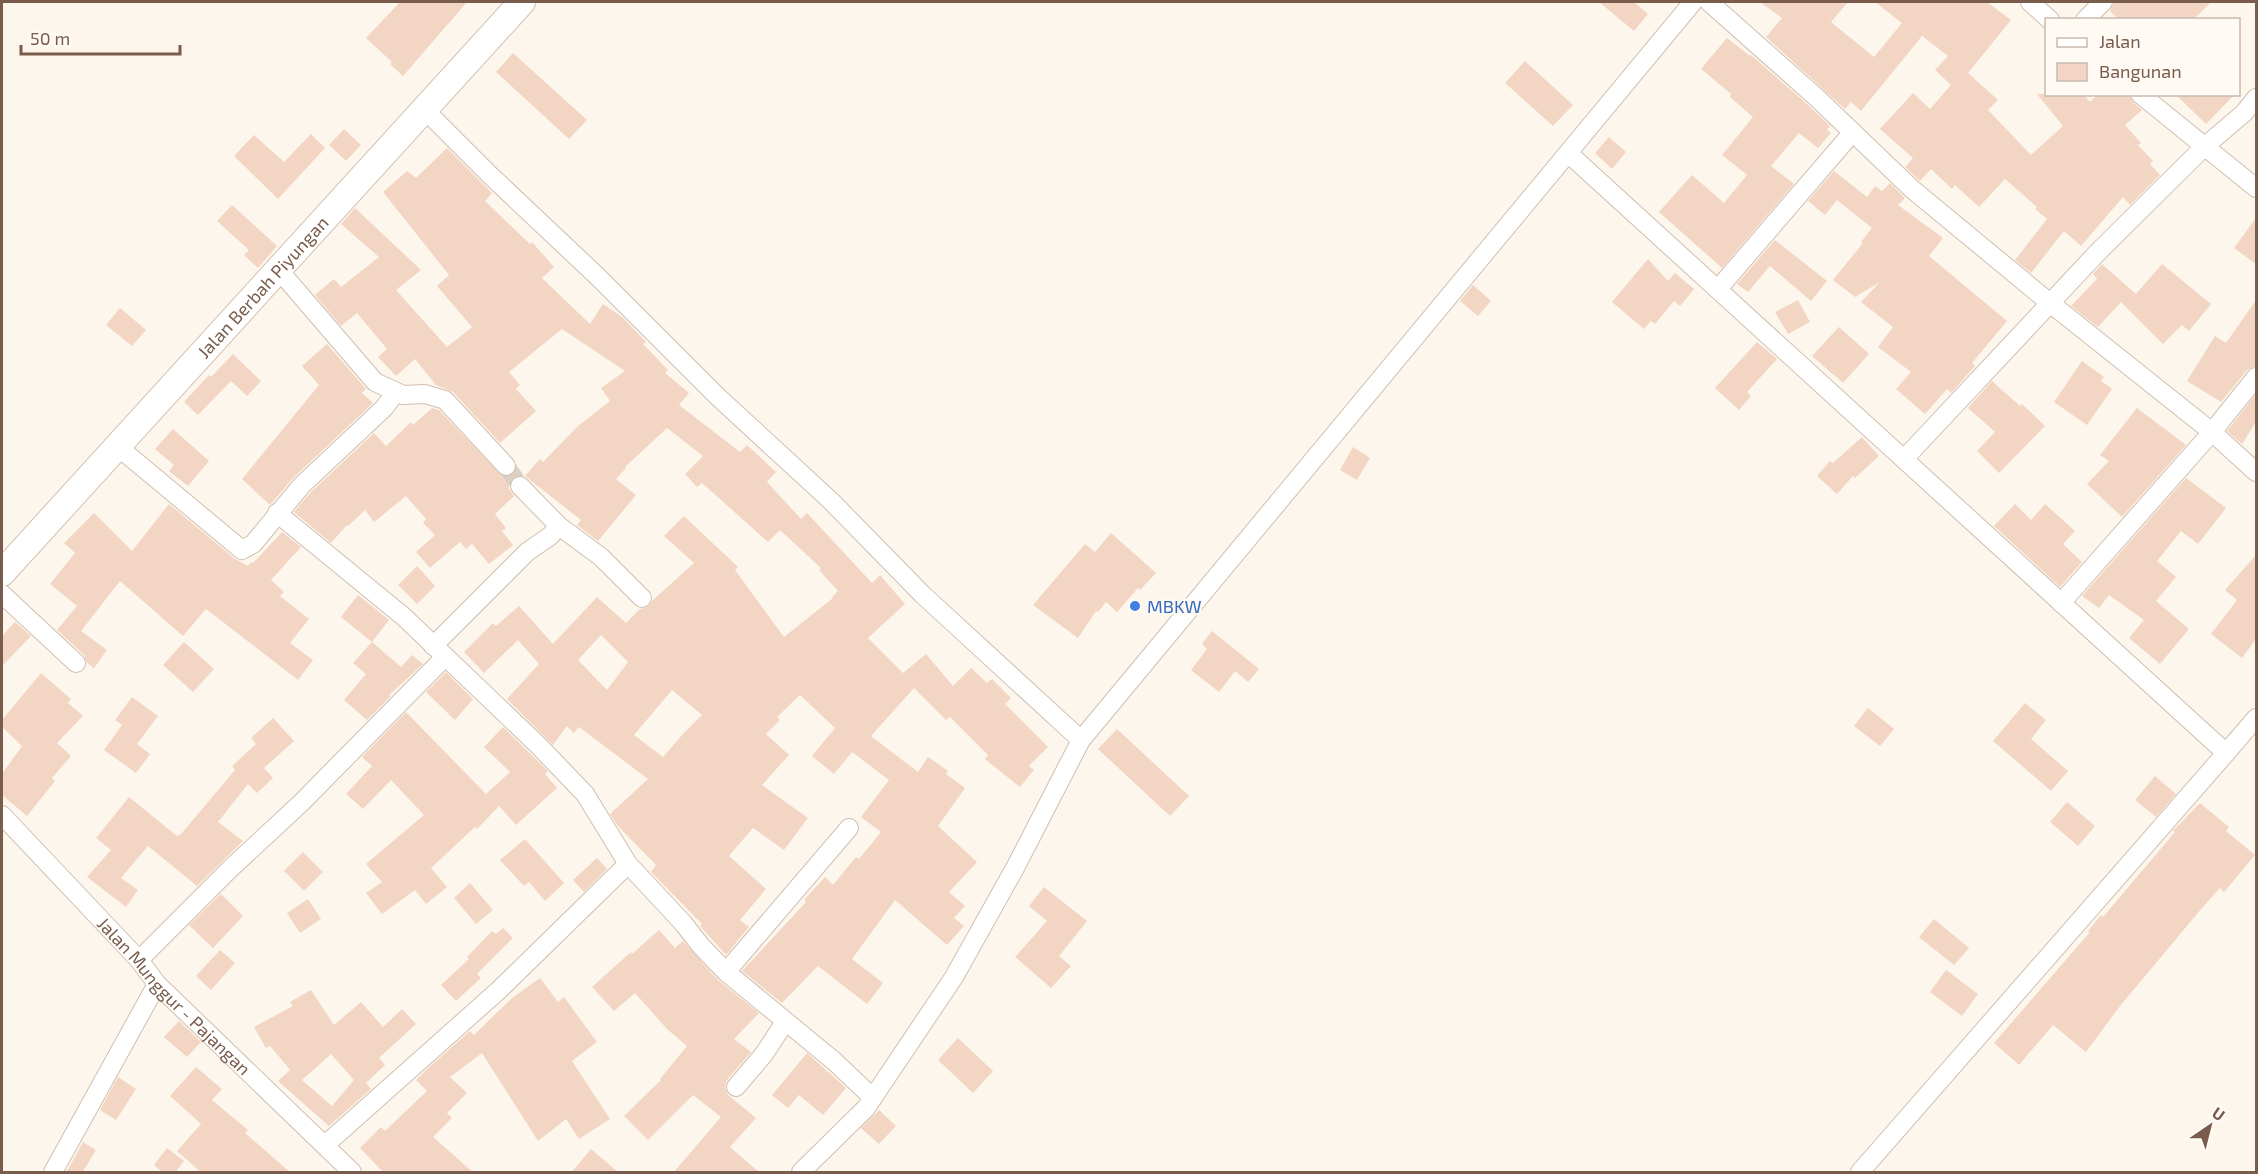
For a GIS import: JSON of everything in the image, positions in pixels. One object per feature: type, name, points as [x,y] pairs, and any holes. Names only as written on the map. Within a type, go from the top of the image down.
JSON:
[{"type":"street","name":"Jalan Berbah Piyungan","points":[[2,573],[522,2]]},
{"type":"street","points":[[801,1173],[866,1108],[954,977],[1015,868],[1081,740],[1693,2]]},
{"type":"street","points":[[1709,2],[1816,97],[1912,189],[2212,432],[2256,472]]},
{"type":"street","points":[[2030,2],[2048,18]]},
{"type":"street","points":[[2087,18],[2103,2]]},
{"type":"street","points":[[2142,96],[2256,188]]},
{"type":"street","points":[[1904,459],[2098,252],[2204,147],[2244,113],[2256,98]]},
{"type":"street","points":[[424,109],[718,397],[831,501],[923,595],[1081,740]]},
{"type":"street","points":[[1718,289],[1852,133]]},
{"type":"street","points":[[1568,153],[2226,753]]},
{"type":"street","points":[[278,269],[375,382],[403,395],[424,394],[445,400],[506,466]]},
{"type":"street","points":[[2061,603],[2212,432],[2256,377]]},
{"type":"street","points":[[117,446],[242,550],[253,544],[302,485],[384,408],[396,392]]},
{"type":"street","points":[[520,486],[559,526],[601,557],[642,598]]},
{"type":"street","points":[[277,513],[331,560],[404,617],[538,745],[585,794],[628,864],[684,923],[701,946],[726,972],[834,1061],[873,1098]]},
{"type":"street","points":[[139,960],[231,868],[301,803],[527,552],[550,536],[559,526]]},
{"type":"street","points":[[2,594],[76,663]]},
{"type":"street","points":[[1860,1173],[2256,718]]},
{"type":"street","name":"Jalan Munggur - Pajangan","points":[[2,815],[139,960],[157,984],[326,1145],[352,1173]]},
{"type":"street","points":[[726,972],[849,828]]},
{"type":"street","points":[[326,1145],[500,990],[628,864]]},
{"type":"street","points":[[53,1173],[157,984]]},
{"type":"street","points":[[736,1087],[764,1054],[785,1022]]},
{"type":"building","points":[[400,2],[467,2],[403,76],[390,64],[392,62],[366,38]]},
{"type":"building","points":[[1599,2],[1634,2],[1648,14],[1634,31]]},
{"type":"building","points":[[1760,2],[1848,2],[1831,22],[1874,57],[1902,23],[1875,2],[1987,2],[2011,20],[1968,73],[1998,100],[1988,110],[2031,155],[2063,126],[2037,94],[2085,96],[2090,102],[2096,96],[2130,96],[2142,110],[2125,125],[2141,143],[2138,145],[2153,161],[2150,164],[2160,175],[2130,205],[2123,197],[2081,246],[2064,231],[2031,273],[2015,260],[2047,219],[2035,209],[2037,207],[2005,179],[1979,207],[1955,185],[1952,189],[1931,169],[1920,181],[1905,167],[1913,158],[1880,129],[1913,93],[1930,109],[1951,85],[1935,70],[1948,56],[1922,36],[1861,111],[1851,102],[1845,109],[1766,37],[1782,18]]},
{"type":"building","points":[[2114,2],[2211,2],[2195,18],[2117,18],[2110,11]]},
{"type":"building","points":[[1727,38],[1751,55],[1808,105],[1830,126],[1827,130],[1831,133],[1818,148],[1799,133],[1771,166],[1794,184],[1722,268],[1659,212],[1692,175],[1724,203],[1747,175],[1722,155],[1753,117],[1730,97],[1731,94],[1701,69]]},
{"type":"building","points":[[513,53],[587,120],[569,139],[496,72]]},
{"type":"building","points":[[1525,61],[1573,105],[1553,126],[1505,83]]},
{"type":"building","points":[[2177,96],[2233,96],[2206,124]]},
{"type":"building","points":[[344,129],[361,145],[346,161],[329,145]]},
{"type":"building","points":[[311,134],[325,148],[278,199],[234,156],[254,135],[284,162]]},
{"type":"building","points":[[1609,137],[1626,152],[1612,169],[1595,153]]},
{"type":"building","points":[[447,148],[492,193],[485,201],[530,244],[532,242],[554,267],[542,278],[590,324],[603,304],[622,317],[646,342],[643,344],[668,370],[665,373],[689,393],[679,405],[740,452],[747,445],[776,472],[767,482],[801,519],[807,513],[872,583],[880,575],[905,604],[868,638],[903,673],[926,654],[953,686],[971,668],[987,683],[992,679],[1011,698],[1005,704],[1048,747],[1029,766],[1034,770],[1020,787],[985,759],[988,755],[950,717],[946,720],[914,688],[871,736],[918,772],[928,757],[948,771],[946,774],[965,788],[938,826],[977,862],[949,892],[965,906],[954,918],[964,926],[947,945],[895,900],[852,959],[883,983],[867,1004],[818,966],[782,1003],[742,971],[806,902],[804,900],[825,877],[833,885],[856,857],[859,859],[881,832],[861,817],[889,780],[852,752],[834,774],[812,756],[835,728],[800,695],[777,717],[780,720],[766,734],[789,755],[762,785],[808,818],[784,850],[753,828],[729,856],[766,889],[740,920],[749,927],[726,955],[700,926],[702,924],[651,872],[656,865],[618,826],[610,814],[648,779],[579,727],[574,733],[567,726],[553,745],[507,699],[539,664],[518,640],[484,673],[464,652],[493,623],[496,626],[519,606],[553,644],[597,597],[626,623],[640,609],[649,606],[694,563],[664,536],[684,516],[738,567],[735,570],[784,637],[833,598],[838,591],[819,570],[821,568],[780,530],[768,542],[702,483],[697,487],[685,474],[703,456],[667,428],[625,467],[616,479],[636,495],[598,541],[577,525],[581,520],[525,476],[540,459],[543,462],[578,426],[610,401],[601,388],[625,371],[562,329],[509,372],[520,385],[516,389],[536,411],[500,443],[453,392],[436,385],[415,359],[396,376],[378,357],[387,349],[357,313],[341,326],[315,295],[334,279],[341,287],[379,257],[341,224],[355,208],[421,270],[396,290],[447,347],[472,327],[437,286],[449,275],[383,192],[407,171],[416,178]],"holes":[[[601,635],[628,662],[607,690],[578,660]],[[672,690],[702,715],[663,757],[634,735]]]},
{"type":"building","points":[[1834,171],[1867,197],[1875,186],[1882,191],[1890,183],[1905,198],[1898,205],[1943,238],[1929,256],[2007,321],[1972,363],[1975,366],[1951,393],[1947,389],[1925,414],[1896,389],[1911,372],[1878,347],[1893,327],[1861,302],[1880,282],[1855,297],[1833,280],[1863,243],[1861,242],[1872,228],[1837,200],[1825,215],[1808,201]]},
{"type":"building","points":[[232,205],[277,246],[258,268],[244,255],[249,250],[217,221]]},
{"type":"building","points":[[2256,218],[2256,264],[2234,248]]},
{"type":"building","points":[[1775,240],[1827,281],[1811,301],[1770,266],[1748,292],[1737,284]]},
{"type":"building","points":[[1648,259],[1668,281],[1675,273],[1694,289],[1680,306],[1674,301],[1655,324],[1651,321],[1644,329],[1612,302]]},
{"type":"building","points":[[2102,264],[2136,294],[2162,264],[2211,304],[2189,331],[2182,325],[2163,344],[2121,302],[2098,327],[2071,306],[2097,279],[2093,274]]},
{"type":"building","points":[[1473,285],[1491,301],[1478,316],[1460,301]]},
{"type":"building","points":[[1798,300],[1810,322],[1788,334],[1775,312]]},
{"type":"building","points":[[2256,300],[2256,366],[2247,370],[2221,402],[2187,381],[2215,336],[2226,343]]},
{"type":"building","points":[[120,308],[146,330],[132,346],[106,325]]},
{"type":"building","points":[[1839,327],[1869,354],[1843,383],[1812,356]]},
{"type":"building","points":[[1757,342],[1777,359],[1747,392],[1751,396],[1739,410],[1715,388]]},
{"type":"building","points":[[327,344],[366,389],[362,393],[373,403],[294,477],[270,505],[242,479],[319,385],[302,366]]},
{"type":"building","points":[[233,354],[261,381],[247,396],[231,381],[198,415],[184,402]]},
{"type":"building","points":[[2082,361],[2104,377],[2101,381],[2112,389],[2087,425],[2054,402]]},
{"type":"building","points":[[1992,381],[2020,406],[2022,404],[2045,426],[1999,473],[1977,451],[1995,432],[1968,408]]},
{"type":"building","points":[[2256,394],[2256,422],[2242,444],[2227,431]]},
{"type":"building","points":[[432,408],[439,410],[502,476],[509,484],[509,489],[514,496],[495,514],[506,528],[502,531],[513,545],[489,564],[472,544],[466,549],[460,542],[430,568],[416,552],[435,535],[423,523],[426,519],[406,496],[374,522],[365,510],[331,543],[294,512],[310,493],[374,433],[386,446],[411,422],[413,425]]},
{"type":"building","points":[[2137,408],[2186,445],[2122,517],[2087,484],[2109,461],[2100,455]]},
{"type":"building","points":[[173,429],[209,461],[188,486],[169,471],[174,465],[155,449]]},
{"type":"building","points":[[1862,437],[1879,456],[1855,478],[1853,476],[1837,494],[1817,476],[1830,461],[1833,463]]},
{"type":"building","points":[[1353,447],[1370,458],[1357,480],[1340,470]]},
{"type":"building","points":[[2186,478],[2226,508],[2198,544],[2181,531],[2157,561],[2176,577],[2156,601],[2189,629],[2160,664],[2129,638],[2144,620],[2109,595],[2099,608],[2082,596]]},
{"type":"building","points":[[169,504],[235,559],[248,566],[282,532],[301,547],[271,580],[284,592],[280,596],[309,619],[290,643],[313,660],[298,680],[206,609],[183,636],[120,581],[81,631],[107,650],[94,668],[87,663],[84,655],[57,630],[77,606],[50,584],[75,553],[64,543],[94,513],[132,551]]},
{"type":"building","points":[[2015,504],[2031,520],[2045,504],[2075,531],[2063,544],[2082,562],[2060,587],[1994,526]]},
{"type":"building","points":[[1111,533],[1156,573],[1140,590],[1138,588],[1117,612],[1106,602],[1098,612],[1096,611],[1078,638],[1033,605],[1085,544],[1095,552]]},
{"type":"building","points":[[2256,555],[2256,639],[2242,658],[2211,634],[2237,600],[2225,590]]},
{"type":"building","points":[[417,566],[435,586],[417,604],[398,585]]},
{"type":"building","points":[[358,595],[389,620],[372,642],[341,617]]},
{"type":"building","points":[[15,622],[31,636],[2,666],[2,636]]},
{"type":"building","points":[[1212,631],[1259,669],[1248,682],[1235,671],[1219,692],[1191,670],[1207,649],[1202,644]]},
{"type":"building","points":[[184,642],[214,669],[193,692],[163,665]]},
{"type":"building","points":[[372,642],[401,667],[412,655],[423,664],[389,695],[391,696],[367,720],[344,700],[366,674],[353,663]]},
{"type":"building","points":[[446,672],[473,699],[455,720],[426,692]]},
{"type":"building","points":[[41,673],[71,699],[68,703],[83,716],[57,743],[71,756],[52,778],[55,781],[27,816],[2,795],[2,774],[22,746],[2,727],[2,720]]},
{"type":"building","points":[[132,697],[158,716],[137,744],[150,754],[136,773],[104,750],[122,725],[115,720]]},
{"type":"building","points":[[2025,703],[2046,720],[2031,739],[2068,771],[2051,791],[1993,741]]},
{"type":"building","points":[[1868,708],[1894,729],[1880,746],[1854,726]]},
{"type":"building","points":[[406,712],[486,794],[510,772],[484,747],[503,727],[548,771],[545,774],[557,788],[516,825],[499,806],[477,829],[475,827],[431,868],[447,887],[426,904],[415,890],[382,914],[366,893],[382,882],[366,864],[424,815],[391,780],[363,809],[346,794],[372,766],[362,757]]},
{"type":"building","points":[[273,718],[294,741],[264,768],[273,778],[257,793],[248,784],[218,822],[243,841],[197,886],[148,846],[121,878],[138,890],[126,907],[87,877],[111,850],[96,838],[129,797],[177,836],[181,834],[235,770],[232,766],[256,744],[251,738]]},
{"type":"building","points":[[1117,729],[1189,796],[1170,816],[1098,749]]},
{"type":"building","points":[[2155,776],[2176,794],[2156,817],[2135,800]]},
{"type":"building","points":[[2067,802],[2095,826],[2078,846],[2050,822]]},
{"type":"building","points":[[2200,803],[2229,827],[2226,831],[2255,855],[2224,892],[2220,888],[2202,908],[2120,1006],[2086,1052],[2053,1025],[2019,1065],[1994,1043],[2090,932],[2088,931],[2101,915],[2103,917],[2175,832],[2173,831]]},
{"type":"building","points":[[525,839],[564,883],[545,901],[529,882],[524,886],[500,860]]},
{"type":"building","points":[[303,852],[323,872],[304,891],[284,871]]},
{"type":"building","points":[[597,858],[607,869],[584,892],[573,880]]},
{"type":"building","points":[[470,883],[493,910],[476,924],[454,898]]},
{"type":"building","points":[[1044,887],[1087,921],[1059,956],[1071,966],[1051,988],[1015,957],[1047,921],[1029,906]]},
{"type":"building","points":[[221,894],[243,916],[213,948],[189,925]]},
{"type":"building","points":[[308,899],[321,919],[300,933],[287,913]]},
{"type":"building","points":[[1934,919],[1969,948],[1954,965],[1919,937]]},
{"type":"building","points":[[503,928],[513,938],[477,974],[481,978],[456,1001],[441,985],[469,959],[467,957],[492,931],[496,934]]},
{"type":"building","points":[[659,930],[675,948],[683,941],[718,980],[759,1013],[734,1039],[751,1052],[727,1080],[725,1088],[728,1095],[756,1118],[730,1147],[760,1173],[673,1173],[721,1117],[693,1095],[648,1140],[624,1116],[661,1080],[687,1046],[667,1029],[635,993],[614,1011],[592,987]]},
{"type":"building","points":[[220,950],[235,963],[211,990],[196,976]]},
{"type":"building","points":[[1946,970],[1978,994],[1962,1016],[1930,992]]},
{"type":"building","points":[[540,978],[558,1002],[564,997],[597,1042],[572,1061],[610,1119],[579,1139],[566,1119],[538,1141],[482,1053],[450,1077],[467,1093],[447,1113],[452,1118],[433,1137],[474,1173],[384,1173],[360,1148],[381,1127],[385,1131],[427,1091],[416,1080],[427,1069],[470,1031],[474,1035],[512,998]]},
{"type":"building","points":[[311,990],[334,1025],[361,1002],[383,1027],[402,1009],[416,1024],[379,1058],[385,1065],[366,1083],[371,1089],[329,1126],[278,1081],[290,1070],[292,1072],[270,1046],[266,1048],[254,1027],[293,1006],[290,1002]],"holes":[[[331,1054],[354,1080],[332,1106],[302,1080]]]},
{"type":"building","points":[[179,1021],[201,1042],[187,1057],[164,1037]]},
{"type":"building","points":[[958,1038],[993,1071],[973,1093],[938,1060]]},
{"type":"building","points":[[807,1053],[846,1088],[823,1115],[799,1095],[788,1108],[772,1095]]},
{"type":"building","points":[[196,1067],[222,1089],[212,1100],[248,1130],[245,1133],[291,1173],[202,1173],[177,1151],[201,1124],[170,1096]]},
{"type":"building","points":[[118,1077],[136,1089],[116,1120],[100,1110]]},
{"type":"building","points":[[879,1110],[896,1126],[879,1144],[861,1128]]},
{"type":"building","points":[[83,1142],[96,1150],[82,1173],[66,1173]]},
{"type":"building","points":[[167,1148],[184,1161],[175,1173],[163,1173],[154,1165]]},
{"type":"building","points":[[591,1149],[619,1173],[571,1173]]},
{"type":"tunnel","points":[[506,466],[520,486]]},
{"type":"place","name":"MBKW","points":[[1135,606]]}]
